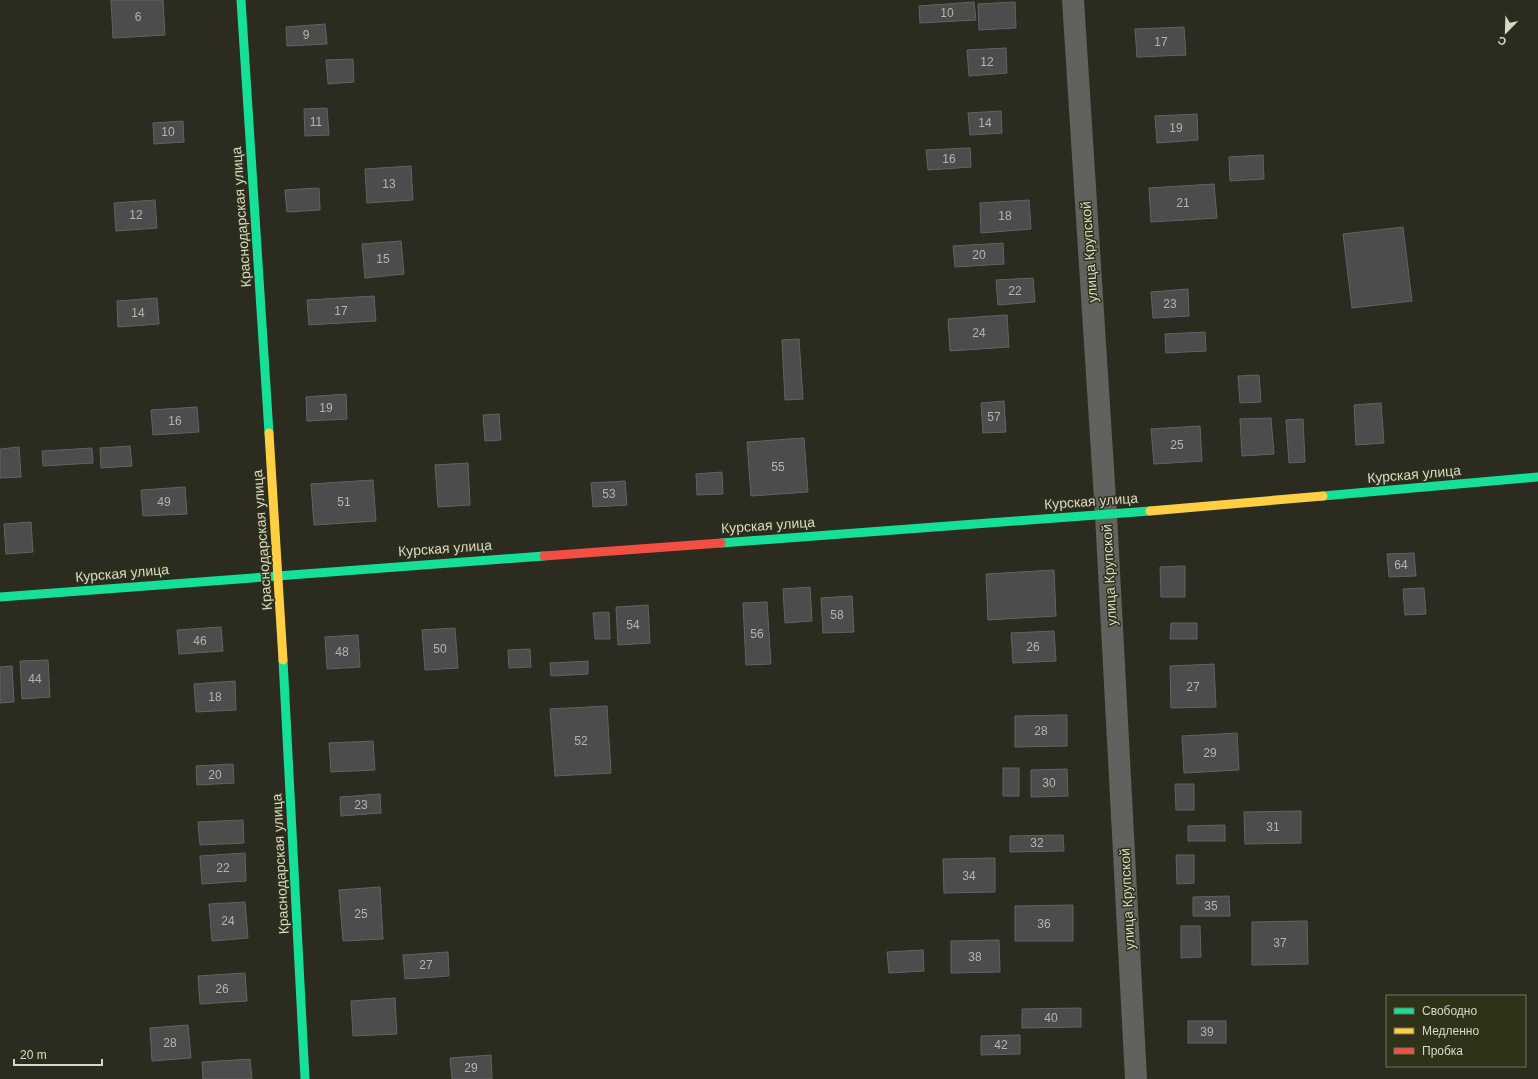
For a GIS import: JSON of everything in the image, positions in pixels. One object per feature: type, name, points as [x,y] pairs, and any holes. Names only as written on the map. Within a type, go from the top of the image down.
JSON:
[{"type":"street","name":"Краснодарская улица","points":[[241,0],[278,575],[305,1079]]},
{"type":"street","name":"улица Крупской","points":[[1073,0],[1106,515],[1136,1079]]},
{"type":"street","name":"Курская улица","points":[[0,597],[278,575],[1106,515],[1538,477]]},
{"type":"building","points":[[111,0],[163,0],[165,35],[113,38]]},
{"type":"building","points":[[974,2],[976,20],[920,23],[919,6]]},
{"type":"building","points":[[1015,2],[1016,28],[979,30],[978,4]]},
{"type":"building","points":[[325,24],[327,44],[287,46],[286,27]]},
{"type":"building","points":[[1184,27],[1186,55],[1137,57],[1135,29]]},
{"type":"building","points":[[1006,48],[1007,73],[969,76],[967,50]]},
{"type":"building","points":[[353,59],[354,82],[328,84],[326,60]]},
{"type":"building","points":[[327,108],[329,135],[305,136],[304,109]]},
{"type":"building","points":[[1001,111],[1002,133],[970,135],[968,113]]},
{"type":"building","points":[[1197,114],[1198,140],[1157,143],[1155,116]]},
{"type":"building","points":[[183,121],[184,142],[154,144],[153,123]]},
{"type":"building","points":[[970,148],[971,167],[928,170],[926,150]]},
{"type":"building","points":[[1263,155],[1264,179],[1230,181],[1229,157]]},
{"type":"building","points":[[411,166],[413,200],[367,203],[365,169]]},
{"type":"building","points":[[1214,184],[1217,218],[1151,222],[1149,188]]},
{"type":"building","points":[[319,188],[320,210],[287,212],[285,190]]},
{"type":"building","points":[[155,200],[157,228],[116,231],[114,203]]},
{"type":"building","points":[[1029,200],[1031,229],[981,233],[980,203]]},
{"type":"building","points":[[1403,227],[1412,301],[1352,308],[1343,234]]},
{"type":"building","points":[[401,241],[404,274],[365,278],[362,244]]},
{"type":"building","points":[[1003,243],[1004,264],[955,267],[953,246]]},
{"type":"building","points":[[1033,278],[1035,302],[998,305],[996,280]]},
{"type":"building","points":[[1188,289],[1189,316],[1153,318],[1151,292]]},
{"type":"building","points":[[374,296],[376,321],[309,325],[307,300]]},
{"type":"building","points":[[157,298],[159,324],[118,327],[117,301]]},
{"type":"building","points":[[1007,315],[1009,347],[950,351],[948,319]]},
{"type":"building","points":[[1205,332],[1206,351],[1166,353],[1165,334]]},
{"type":"building","points":[[799,339],[803,399],[785,400],[782,340]]},
{"type":"building","points":[[1259,375],[1261,402],[1240,403],[1238,376]]},
{"type":"building","points":[[346,394],[347,419],[307,421],[306,397]]},
{"type":"building","points":[[1004,401],[1006,432],[983,433],[981,403]]},
{"type":"building","points":[[1381,403],[1384,443],[1356,445],[1354,405]]},
{"type":"building","points":[[197,407],[199,432],[153,435],[151,410]]},
{"type":"building","points":[[499,414],[501,440],[485,441],[483,415]]},
{"type":"building","points":[[1271,418],[1274,454],[1242,456],[1240,419]]},
{"type":"building","points":[[1303,419],[1305,462],[1289,463],[1286,420]]},
{"type":"building","points":[[1200,426],[1202,461],[1154,464],[1151,429]]},
{"type":"building","points":[[804,438],[808,492],[751,496],[747,442]]},
{"type":"building","points":[[130,446],[132,466],[101,468],[100,448]]},
{"type":"building","points":[[19,447],[21,477],[0,478],[0,449]]},
{"type":"building","points":[[92,448],[93,463],[43,466],[42,451]]},
{"type":"building","points":[[468,463],[470,505],[438,507],[435,465]]},
{"type":"building","points":[[722,472],[723,494],[697,495],[696,474]]},
{"type":"building","points":[[373,480],[376,521],[314,525],[311,484]]},
{"type":"building","points":[[625,481],[627,505],[593,507],[591,483]]},
{"type":"building","points":[[185,487],[187,514],[143,516],[141,490]]},
{"type":"building","points":[[31,522],[33,552],[6,554],[4,524]]},
{"type":"building","points":[[1414,553],[1416,576],[1389,577],[1387,554]]},
{"type":"building","points":[[1185,566],[1185,597],[1161,597],[1160,567]]},
{"type":"building","points":[[1054,570],[1056,616],[988,620],[986,574]]},
{"type":"building","points":[[810,587],[812,621],[785,623],[783,589]]},
{"type":"building","points":[[1424,588],[1426,614],[1405,615],[1403,589]]},
{"type":"building","points":[[852,596],[854,632],[823,633],[821,598]]},
{"type":"building","points":[[767,602],[771,664],[746,665],[743,603]]},
{"type":"building","points":[[648,605],[650,643],[618,645],[616,607]]},
{"type":"building","points":[[609,612],[610,639],[595,639],[593,613]]},
{"type":"building","points":[[1171,623],[1197,623],[1197,639],[1170,639]]},
{"type":"building","points":[[221,627],[223,651],[179,654],[177,630]]},
{"type":"building","points":[[455,628],[458,668],[425,670],[422,630]]},
{"type":"building","points":[[1054,631],[1056,661],[1013,663],[1011,633]]},
{"type":"building","points":[[358,635],[360,667],[327,669],[325,637]]},
{"type":"building","points":[[530,649],[531,667],[509,668],[508,650]]},
{"type":"building","points":[[48,660],[50,697],[22,699],[20,661]]},
{"type":"building","points":[[588,661],[588,674],[551,676],[550,663]]},
{"type":"building","points":[[1214,664],[1216,707],[1171,708],[1170,666]]},
{"type":"building","points":[[12,666],[14,702],[0,703],[0,667]]},
{"type":"building","points":[[235,681],[236,710],[196,712],[194,684]]},
{"type":"building","points":[[607,706],[611,773],[555,776],[550,709]]},
{"type":"building","points":[[1067,715],[1067,746],[1015,747],[1015,716]]},
{"type":"building","points":[[1237,733],[1239,770],[1184,773],[1182,736]]},
{"type":"building","points":[[373,741],[375,770],[331,772],[329,743]]},
{"type":"building","points":[[233,764],[234,783],[197,785],[196,766]]},
{"type":"building","points":[[1003,768],[1019,768],[1019,796],[1003,796]]},
{"type":"building","points":[[1067,769],[1068,796],[1031,797],[1031,770]]},
{"type":"building","points":[[1175,784],[1194,784],[1194,810],[1176,810]]},
{"type":"building","points":[[380,794],[381,813],[341,816],[340,797]]},
{"type":"building","points":[[1301,811],[1301,843],[1245,844],[1244,812]]},
{"type":"building","points":[[243,820],[244,843],[200,845],[198,822]]},
{"type":"building","points":[[1225,825],[1225,841],[1188,841],[1188,826]]},
{"type":"building","points":[[1063,835],[1064,851],[1010,852],[1010,836]]},
{"type":"building","points":[[245,853],[246,881],[202,884],[200,856]]},
{"type":"building","points":[[1176,855],[1194,855],[1194,883],[1177,884]]},
{"type":"building","points":[[995,858],[995,892],[944,893],[943,859]]},
{"type":"building","points":[[380,887],[383,939],[343,941],[339,890]]},
{"type":"building","points":[[1229,896],[1230,916],[1193,916],[1193,897]]},
{"type":"building","points":[[245,902],[248,938],[212,941],[209,904]]},
{"type":"building","points":[[1073,905],[1073,941],[1015,941],[1015,906]]},
{"type":"building","points":[[1307,921],[1308,964],[1252,965],[1252,922]]},
{"type":"building","points":[[1181,926],[1200,926],[1201,957],[1181,958]]},
{"type":"building","points":[[999,940],[1000,972],[951,973],[951,941]]},
{"type":"building","points":[[923,950],[924,971],[889,973],[887,952]]},
{"type":"building","points":[[448,952],[449,976],[405,979],[403,955]]},
{"type":"building","points":[[245,973],[247,1001],[200,1004],[198,976]]},
{"type":"building","points":[[395,998],[397,1034],[353,1036],[351,1001]]},
{"type":"building","points":[[1081,1008],[1081,1027],[1022,1028],[1022,1009]]},
{"type":"building","points":[[1188,1021],[1226,1021],[1226,1043],[1188,1043]]},
{"type":"building","points":[[188,1025],[191,1058],[152,1061],[150,1028]]},
{"type":"building","points":[[1020,1035],[1020,1054],[981,1055],[981,1036]]},
{"type":"building","points":[[491,1055],[492,1079],[452,1079],[450,1058]]},
{"type":"building","points":[[250,1059],[252,1079],[203,1079],[202,1062]]},
{"type":"traffic: fast","points":[[241,0],[269,433]]},
{"type":"traffic: fast","points":[[1323,496],[1538,477]]},
{"type":"traffic: fast","points":[[721,543],[1150,511]]},
{"type":"traffic: fast","points":[[0,597],[544,556]]},
{"type":"traffic: fast","points":[[283,660],[305,1079]]},
{"type":"traffic: slow","points":[[269,433],[283,660]]},
{"type":"traffic: slow","points":[[1150,511],[1323,496]]},
{"type":"traffic: jam","points":[[544,556],[721,543]]}]
